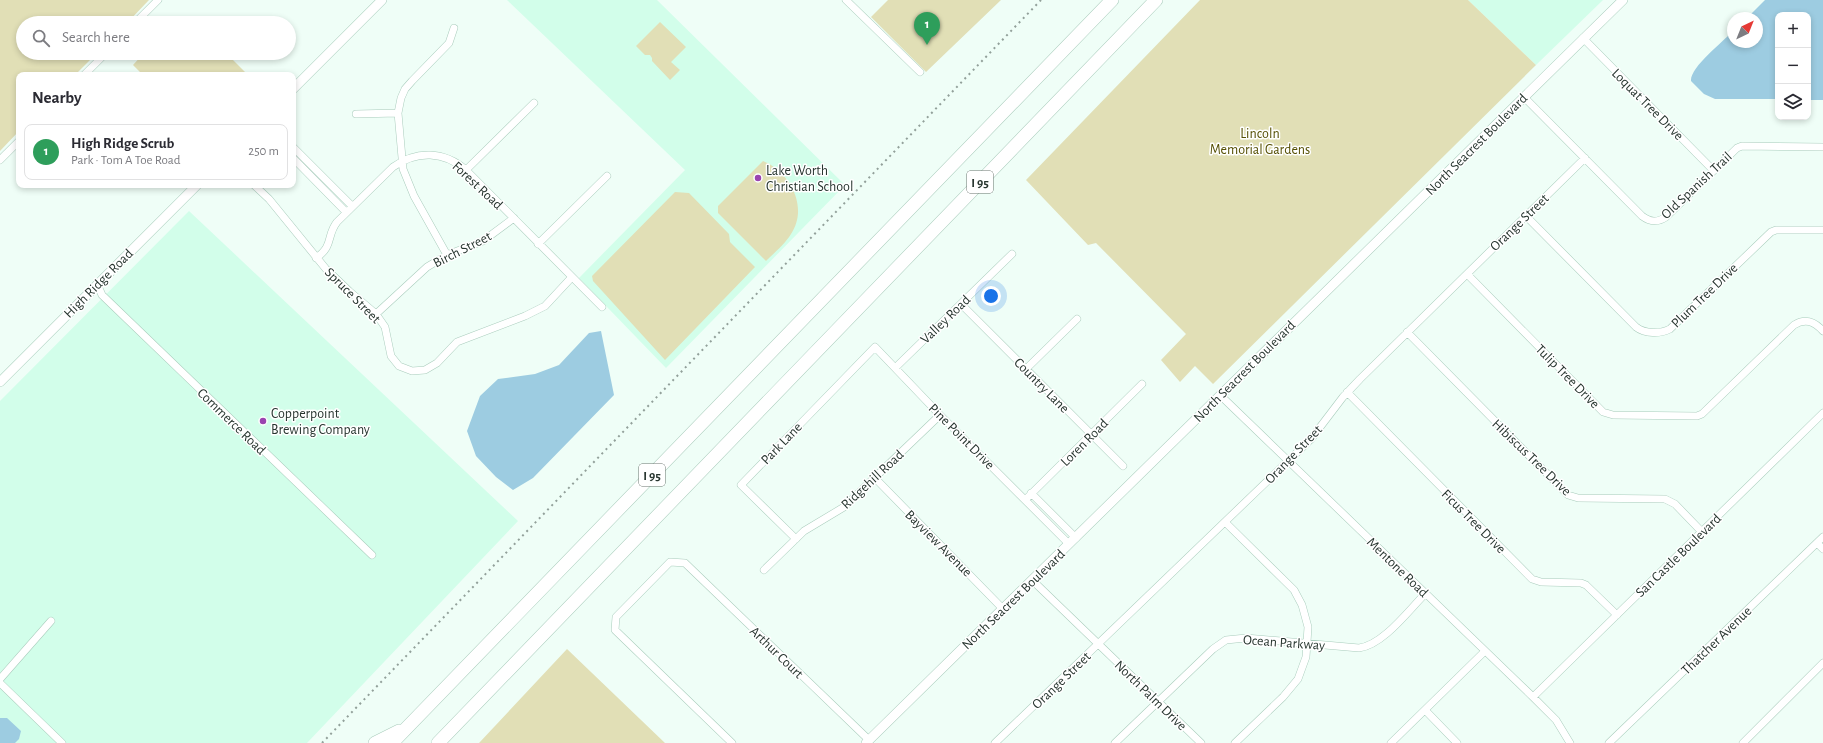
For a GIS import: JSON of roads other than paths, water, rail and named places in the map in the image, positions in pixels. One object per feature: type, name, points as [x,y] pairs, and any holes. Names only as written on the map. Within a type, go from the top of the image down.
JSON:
[{"type":"highway","name":"I 95","points":[[392,743],[1112,0]]},
{"type":"highway","name":"I 95","points":[[438,743],[1156,0]]},
{"type":"highway","points":[[376,743],[407,727]]},
{"type":"street","points":[[142,16],[158,0]]},
{"type":"street","points":[[296,86],[382,0]]},
{"type":"street","points":[[846,0],[920,72]]},
{"type":"street","name":"North Seacrest Boulevard","points":[[868,742],[1623,0]]},
{"type":"street","points":[[447,255],[414,196],[403,169],[398,113],[405,89],[449,43],[454,28]]},
{"type":"street","name":"Loquat Tree Drive","points":[[1583,38],[1713,170]]},
{"type":"street","points":[[87,72],[99,60]]},
{"type":"street","name":"Old Spanish Trail","points":[[1524,97],[1642,216],[1651,221],[1656,221],[1666,217],[1733,151],[1742,146],[1823,147]]},
{"type":"street","points":[[466,170],[534,103]]},
{"type":"street","points":[[356,114],[398,113]]},
{"type":"street","points":[[0,160],[16,144]]},
{"type":"street","points":[[296,150],[352,206]]},
{"type":"street","name":"Forest Road","points":[[316,258],[327,249],[333,226],[393,167],[403,160],[417,156],[435,155],[452,160],[466,170],[602,307]]},
{"type":"street","name":"Orange Street","points":[[995,743],[1288,461],[1318,430],[1347,392],[1584,158]]},
{"type":"street","points":[[296,161],[346,212]]},
{"type":"street","points":[[307,172],[312,166]]},
{"type":"street","points":[[538,244],[606,176]]},
{"type":"street","name":"High Ridge Road","points":[[0,382],[96,284],[194,188]]},
{"type":"street","name":"Spruce Street","points":[[257,188],[269,199],[316,258],[349,291],[376,314],[385,327],[391,356],[400,366],[412,371],[425,370],[437,363],[458,342],[525,316],[545,306],[572,277]]},
{"type":"street","name":"Plum Tree Drive","points":[[1526,216],[1636,327],[1645,332],[1660,332],[1670,329],[1771,232],[1776,230],[1823,230]]},
{"type":"street","name":"Birch Street","points":[[376,314],[427,267],[447,255],[483,241],[514,218]]},
{"type":"street","name":"Valley Road","points":[[895,368],[1012,254]]},
{"type":"street","name":"Tulip Tree Drive","points":[[1467,274],[1603,412],[1613,415],[1697,416],[1702,414],[1794,325],[1803,320],[1814,322],[1823,331]]},
{"type":"street","name":"Commerce Road","points":[[96,284],[102,295],[372,555]]},
{"type":"street","name":"Country Lane","points":[[961,304],[1123,466]]},
{"type":"street","points":[[1026,369],[1077,319]]},
{"type":"street","name":"Hibiscus Tree Drive","points":[[1408,332],[1568,495],[1578,498],[1665,499],[1675,504],[1702,532]]},
{"type":"street","name":"Pine Point Drive","points":[[875,347],[940,415],[1050,524],[1072,541]]},
{"type":"street","name":"Park Lane","points":[[796,538],[741,484],[875,347]]},
{"type":"street","name":"Loren Road","points":[[1026,499],[1142,384]]},
{"type":"street","name":"Ficus Tree Drive","points":[[1347,392],[1532,579],[1541,582],[1581,583],[1586,585],[1617,615]]},
{"type":"street","name":"Mentone Road","points":[[1220,395],[1533,697],[1556,720],[1570,743]]},
{"type":"street","name":"Ridgehill Road","points":[[764,570],[796,538],[813,525],[844,507],[940,415]]},
{"type":"street","name":"San Castle Boulevard","points":[[1533,697],[1702,532],[1822,418]]},
{"type":"street","name":"Bayview Avenue","points":[[874,477],[1003,609]]},
{"type":"street","points":[[1031,494],[1056,518],[1072,541]]},
{"type":"street","points":[[1050,524],[1056,518]]},
{"type":"street","points":[[1225,522],[1294,590],[1306,616],[1308,643],[1303,668],[1291,688],[1236,743]]},
{"type":"street","name":"Thatcher Avenue","points":[[1609,743],[1823,537]]},
{"type":"street","points":[[1817,542],[1823,548]]},
{"type":"street","name":"Arthur Court","points":[[732,743],[615,630],[616,617],[670,562],[686,563],[868,742]]},
{"type":"street","name":"North Palm Drive","points":[[1032,580],[1201,743]]},
{"type":"street","name":"Ocean Parkway","points":[[1116,743],[1213,649],[1226,640],[1246,638],[1359,648],[1366,647],[1382,637],[1425,594]]},
{"type":"street","points":[[0,679],[51,621]]},
{"type":"street","points":[[1391,743],[1485,652]]},
{"type":"street","points":[[1743,743],[1823,663]]},
{"type":"street","points":[[0,684],[62,743]]},
{"type":"street","points":[[1425,710],[1457,743]]},
{"type":"water","points":[[1765,0],[1823,0],[1823,100],[1811,100],[1811,12],[1775,12],[1775,99],[1715,99],[1704,94],[1691,81],[1692,75],[1701,62],[1727,37],[1727,48],[1763,48],[1763,12],[1753,12]]},
{"type":"water","points":[[601,331],[614,395],[533,478],[513,490],[496,477],[476,456],[467,431],[480,396],[498,379],[535,374],[559,365],[589,333]]},
{"type":"water","points":[[0,718],[7,718],[21,731],[19,739],[15,743],[0,743]]},
{"type":"railway","points":[[322,743],[1041,0]]},
{"type":"place","name":"High Ridge Scrub","points":[[927,45]]},
{"type":"place","name":"Lake Worth Christian School","points":[[758,178]]},
{"type":"place","name":"Copperpoint Brewing Company","points":[[263,421]]},
{"type":"park label","name":"Lincoln Memorial Gardens","points":[[1260,142]]}]
